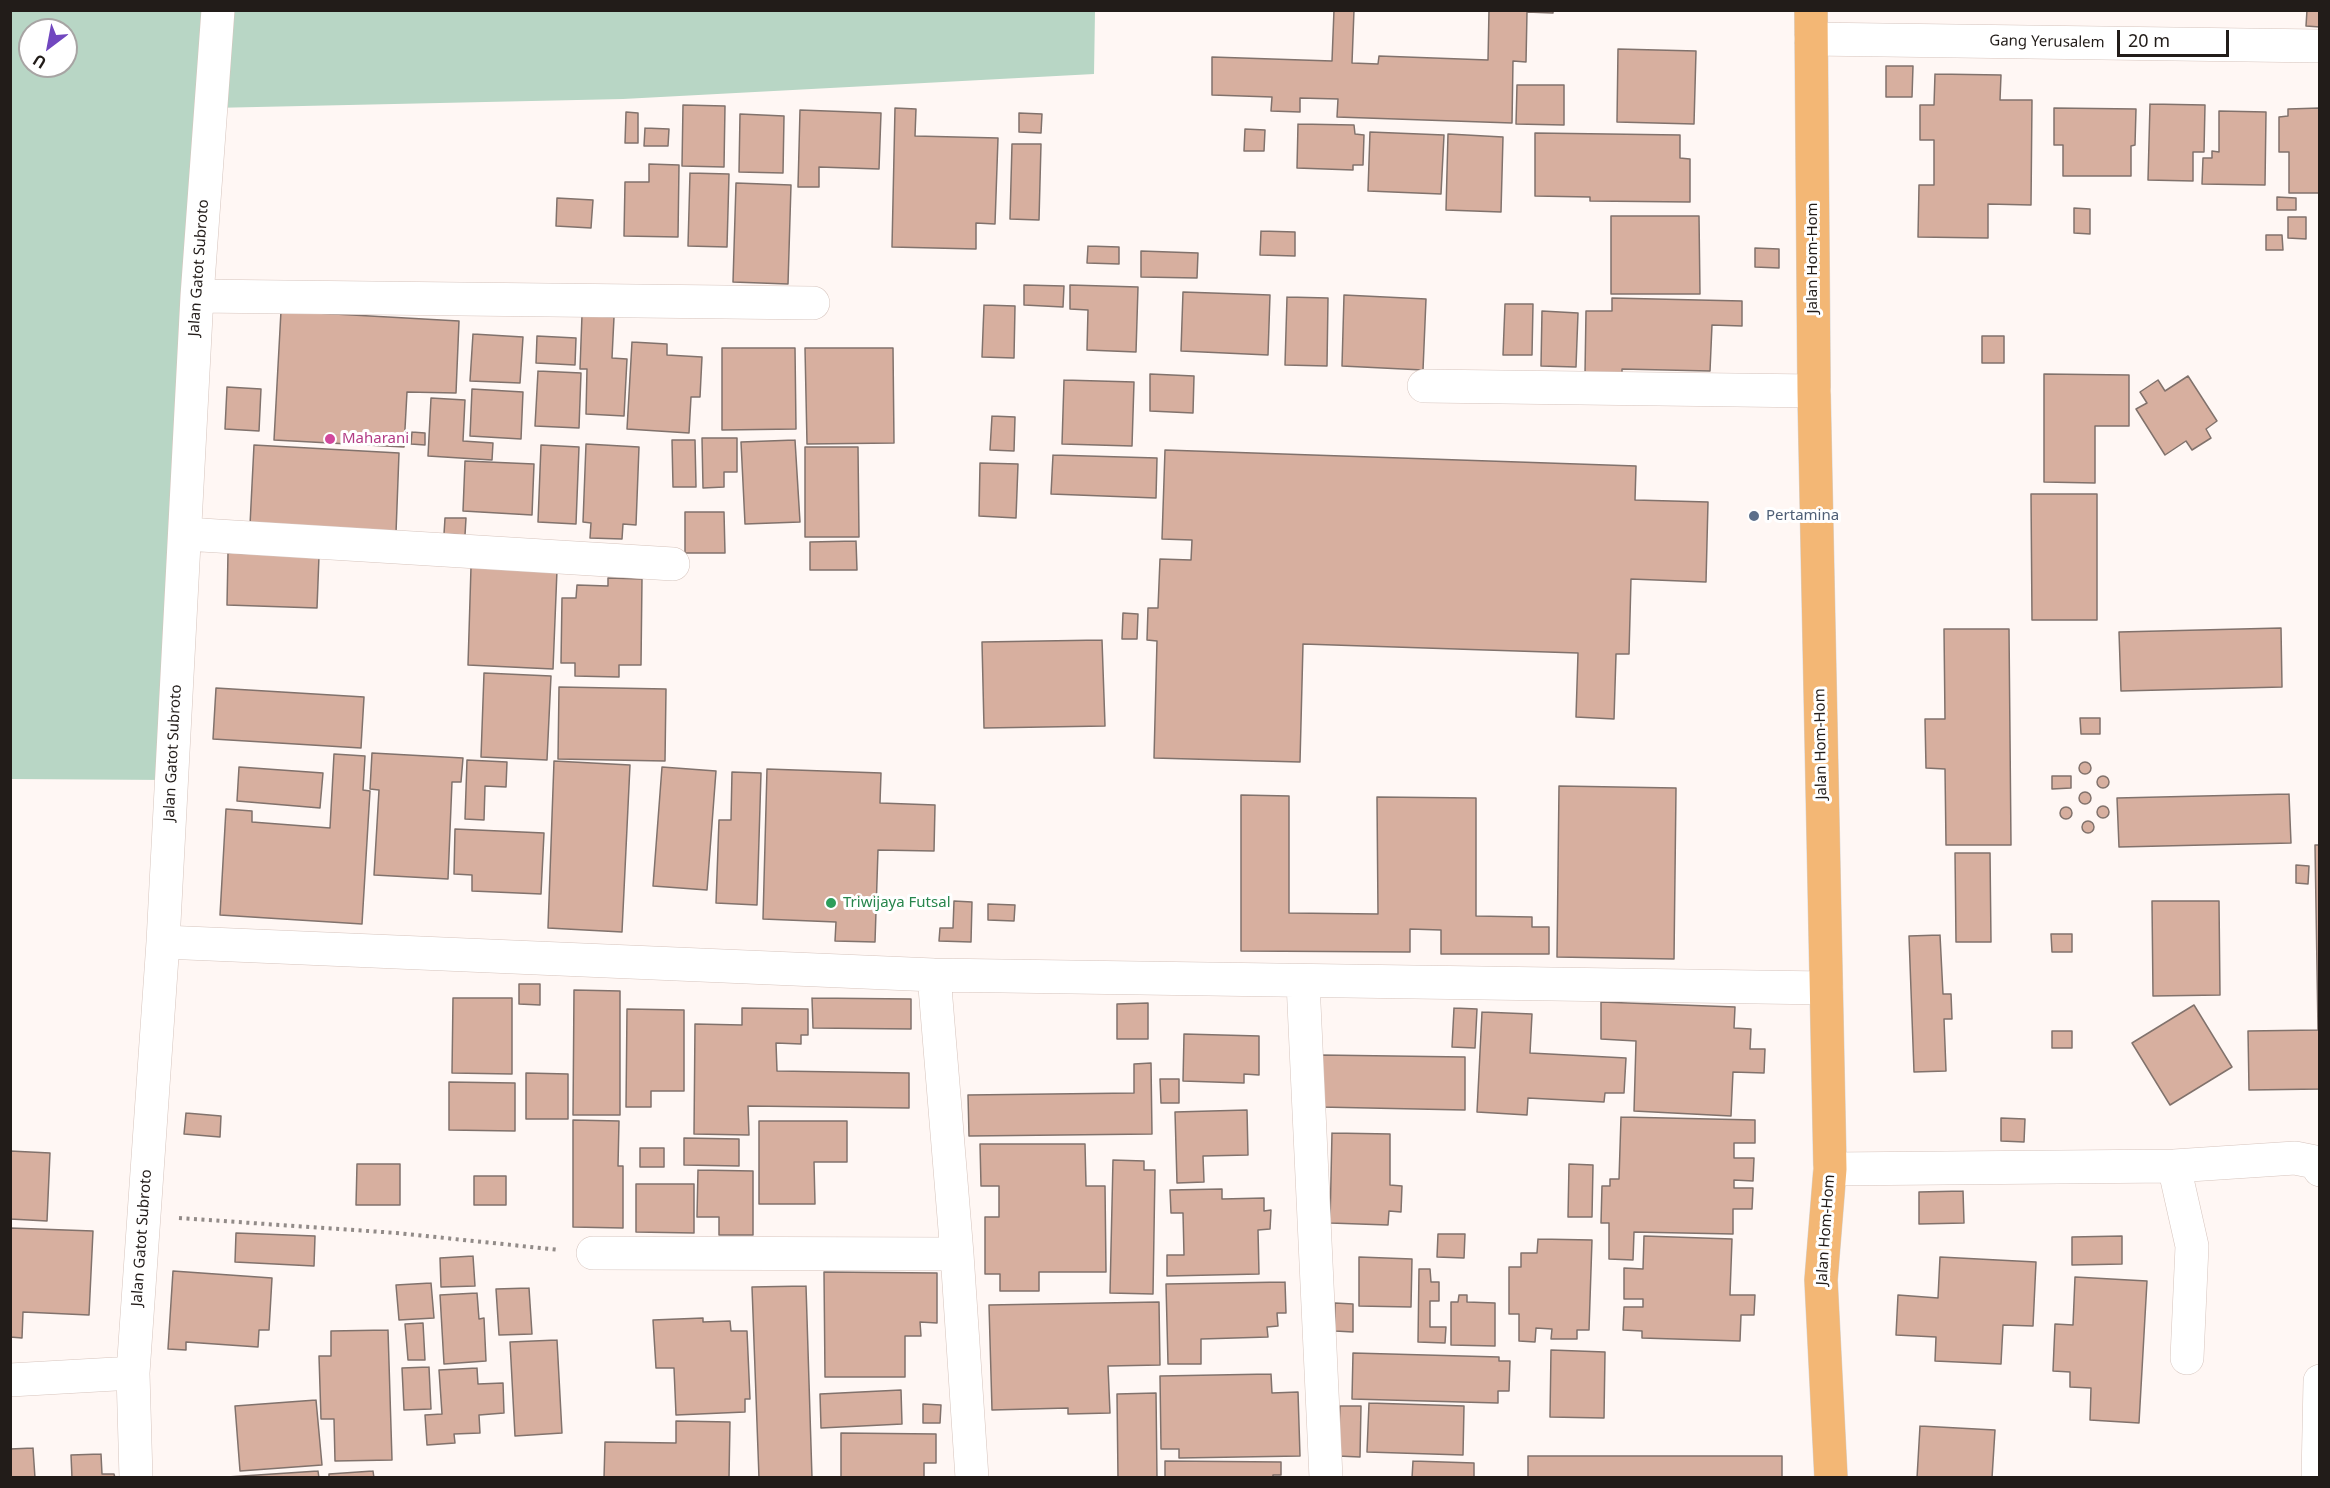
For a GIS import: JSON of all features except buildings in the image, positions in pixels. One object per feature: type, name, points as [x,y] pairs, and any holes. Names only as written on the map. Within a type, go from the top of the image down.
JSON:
[{"type":"highway","name":"Jalan Hom-Hom","points":[[1811,25],[1814,391],[1830,1169],[1821,1280],[1831,1478]]},
{"type":"street","name":"Jalan Gatot Subroto","points":[[136,1478],[133,1373],[163,942],[197,296],[218,10]]},
{"type":"street","name":"Gang Yerusalem","points":[[1811,25],[2319,46]]},
{"type":"street","points":[[197,296],[813,303]]},
{"type":"street","points":[[1424,386],[1814,391]]},
{"type":"street","points":[[185,534],[673,564]]},
{"type":"street","points":[[163,942],[934,975],[1826,988]]},
{"type":"street","points":[[934,975],[957,1254],[972,1478]]},
{"type":"street","points":[[1303,982],[1326,1478]]},
{"type":"street","points":[[1830,1169],[2174,1166],[2295,1158],[2315,1162],[2319,1170]]},
{"type":"street","points":[[2174,1166],[2192,1246],[2187,1358]]},
{"type":"street","points":[[593,1254],[957,1254]]},
{"type":"street","points":[[10,1380],[133,1373]]},
{"type":"street","points":[[2318,1478],[2319,1381]]},
{"type":"path","points":[[143,1216],[397,1233],[593,1254]]},
{"type":"green space","points":[[11,11],[1095,11],[1094,74],[623,99],[211,108],[169,780],[11,779]]},
{"type":"place","name":"Maharani","points":[[330,439]]},
{"type":"place","name":"Pertamina","points":[[1754,516]]},
{"type":"place","name":"Triwijaya Futsal","points":[[831,903]]}]
